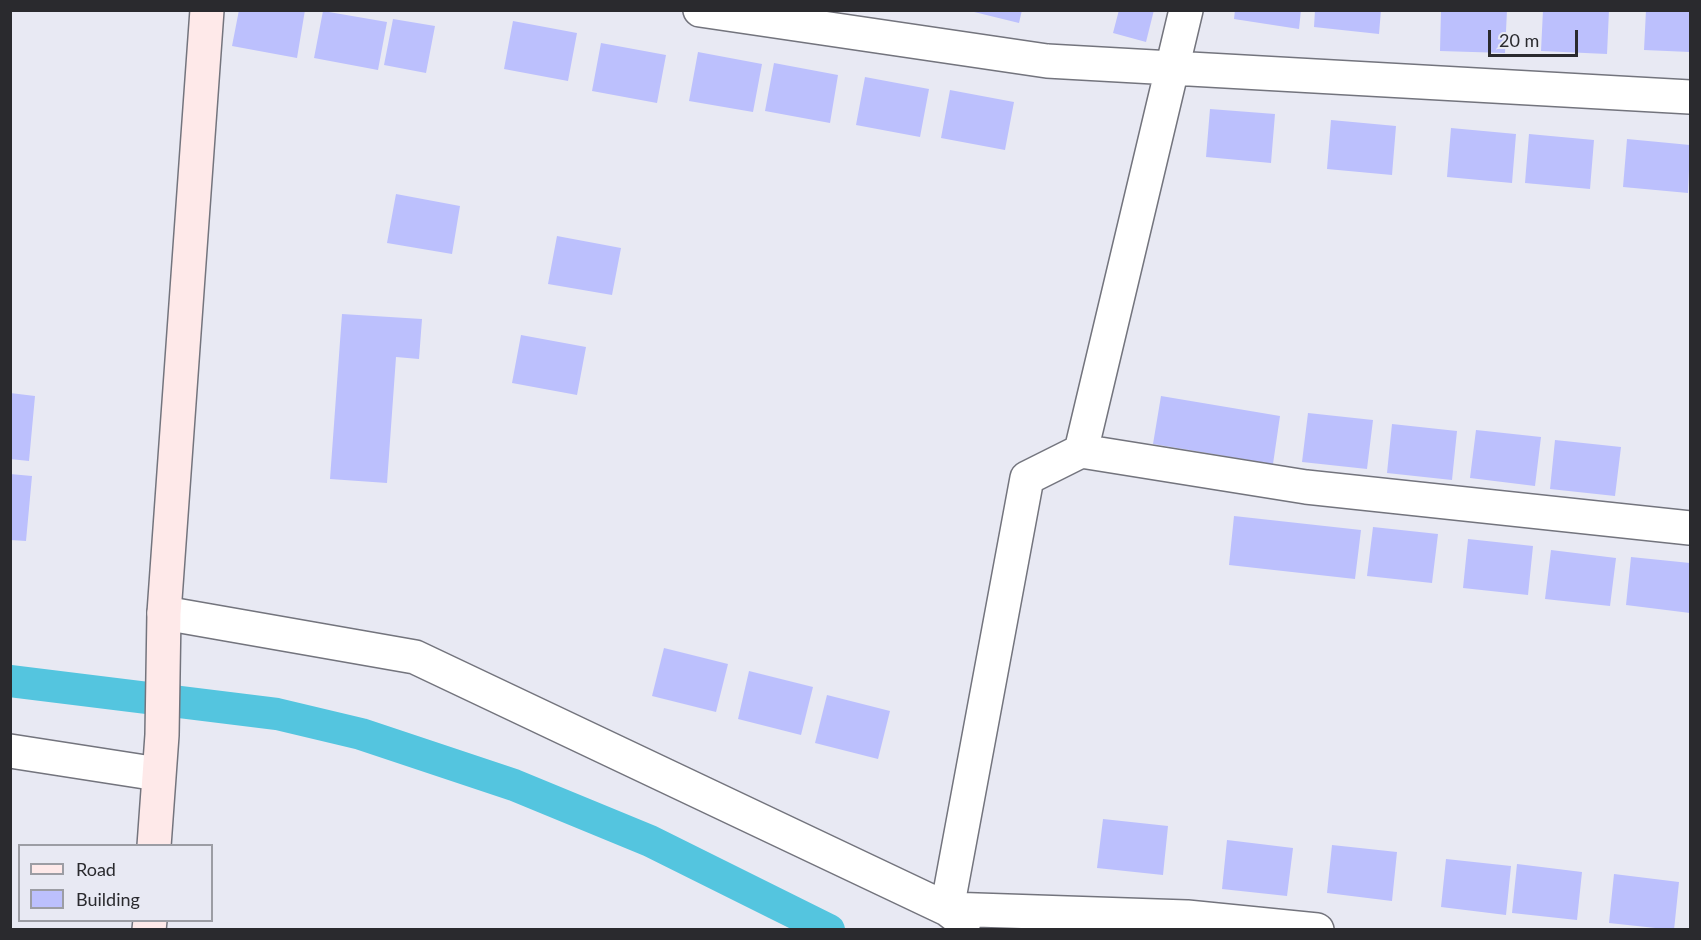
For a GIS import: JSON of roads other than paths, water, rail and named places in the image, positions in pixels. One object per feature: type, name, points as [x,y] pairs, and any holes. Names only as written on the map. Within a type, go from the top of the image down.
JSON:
[{"type":"street","points":[[154,844],[162,735],[164,628],[207,10]]},
{"type":"street","points":[[700,10],[1047,61],[1690,97]]},
{"type":"street","points":[[1081,451],[1186,10]]},
{"type":"street","points":[[947,909],[1027,478],[1081,451],[1306,487],[1690,528]]},
{"type":"street","points":[[164,628],[415,657],[947,909],[973,930]]},
{"type":"street","points":[[10,751],[158,774]]},
{"type":"street","points":[[947,909],[1187,917],[1317,930]]},
{"type":"waterway","points":[[10,681],[277,714],[361,734],[514,785],[650,841],[829,930]]}]
